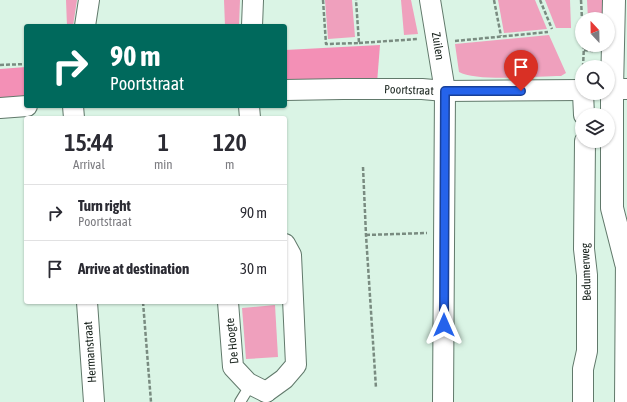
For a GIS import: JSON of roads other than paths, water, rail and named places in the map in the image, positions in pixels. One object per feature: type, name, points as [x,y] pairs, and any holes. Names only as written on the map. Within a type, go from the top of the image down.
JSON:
[{"type":"main road","points":[[614,0],[621,25],[616,89],[612,208],[627,260],[626,402]]},
{"type":"street","points":[[85,24],[89,0]]},
{"type":"street","points":[[252,24],[253,0]]},
{"type":"street","name":"Zuilen","points":[[430,0],[444,39],[443,402]]},
{"type":"street","name":"Poortstraat","points":[[287,90],[422,89],[445,91],[575,92]]},
{"type":"street","points":[[0,108],[24,106]]},
{"type":"street","name":"Bedumerweg","points":[[583,402],[583,369],[587,351],[587,275],[584,249],[584,148]]},
{"type":"street","points":[[261,393],[284,380],[296,365],[291,255],[287,248]]},
{"type":"street","name":"Hermanstraat","points":[[87,304],[94,402]]},
{"type":"street","name":"De Hoogte","points":[[228,304],[233,367],[248,383],[261,393]]},
{"type":"lane","points":[[240,402],[261,393]]}]
